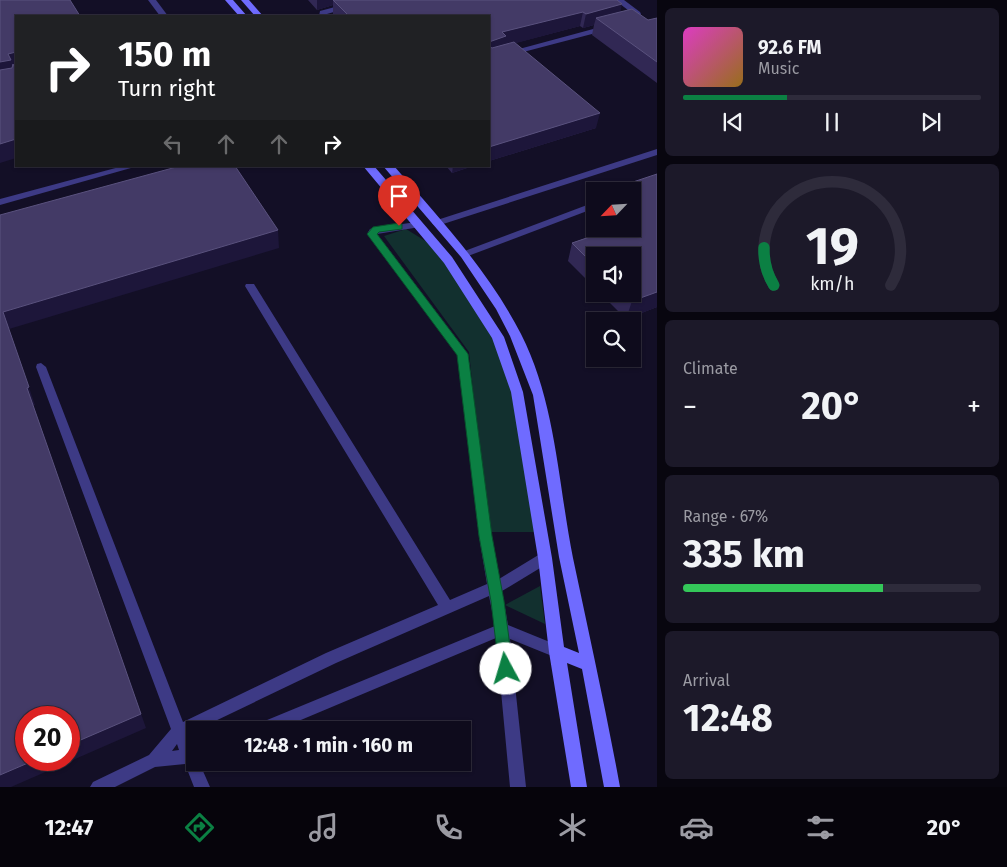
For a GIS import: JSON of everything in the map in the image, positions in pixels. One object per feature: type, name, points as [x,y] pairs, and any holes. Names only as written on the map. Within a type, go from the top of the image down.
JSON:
[{"type":"main road","points":[[230,0],[242,15]]},
{"type":"main road","points":[[245,0],[258,15]]},
{"type":"main road","points":[[369,167],[448,260],[498,337],[517,392],[545,558],[557,652],[579,787]]},
{"type":"main road","points":[[389,167],[465,254],[516,336],[539,395],[566,557],[589,664],[612,787]]},
{"type":"main road","points":[[545,558],[566,557]]},
{"type":"main road","points":[[557,652],[589,664]]},
{"type":"lane","points":[[152,0],[163,15]]},
{"type":"lane","points":[[322,15],[332,9],[370,0]]},
{"type":"lane","points":[[619,0],[636,14],[636,17],[629,22]]},
{"type":"lane","points":[[490,59],[620,24]]},
{"type":"lane","points":[[437,223],[657,152]]},
{"type":"lane","points":[[0,202],[130,167]]},
{"type":"lane","points":[[465,254],[586,208]]},
{"type":"lane","points":[[417,225],[381,228],[373,231],[372,234],[463,354],[485,536],[502,629],[518,787]]},
{"type":"lane","points":[[250,286],[447,608]]},
{"type":"lane","points":[[41,366],[179,731],[186,744]]},
{"type":"lane","points":[[154,760],[179,731],[331,658],[505,584],[545,558]]},
{"type":"lane","points":[[282,721],[502,629],[557,652]]},
{"type":"lane","points":[[98,787],[154,760],[186,758]]},
{"type":"lane","points":[[197,771],[202,787]]},
{"type":"green space","points":[[406,229],[432,245],[446,262],[491,332],[517,392],[536,532],[488,532],[469,352],[384,236]]},
{"type":"green space","points":[[540,586],[545,624],[505,605]]},
{"type":"building","points":[[0,0],[70,0],[79,15],[15,15],[15,52],[8,54],[11,60],[0,62]]},
{"type":"building","points":[[333,0],[617,0],[622,4],[586,14],[583,12],[502,32],[506,36],[490,42],[490,15],[348,15]]},
{"type":"building","points":[[632,9],[648,20],[657,18],[657,62],[596,18]]},
{"type":"building","points":[[514,42],[600,113],[490,147],[490,47],[492,48]]},
{"type":"building","points":[[13,64],[15,68],[15,139],[0,144],[0,70],[12,68]]},
{"type":"building","points":[[176,167],[236,167],[278,230],[3,312],[29,387],[27,388],[141,714],[80,740],[80,706],[15,706],[15,769],[0,775],[0,215]]},
{"type":"building","points":[[657,174],[657,292],[641,298],[641,247],[586,247],[586,257],[572,243],[587,238],[641,238],[641,182],[633,182]]},
{"type":"route","points":[[399,226],[376,229],[372,234],[463,354],[485,536],[498,601],[506,669]]}]
